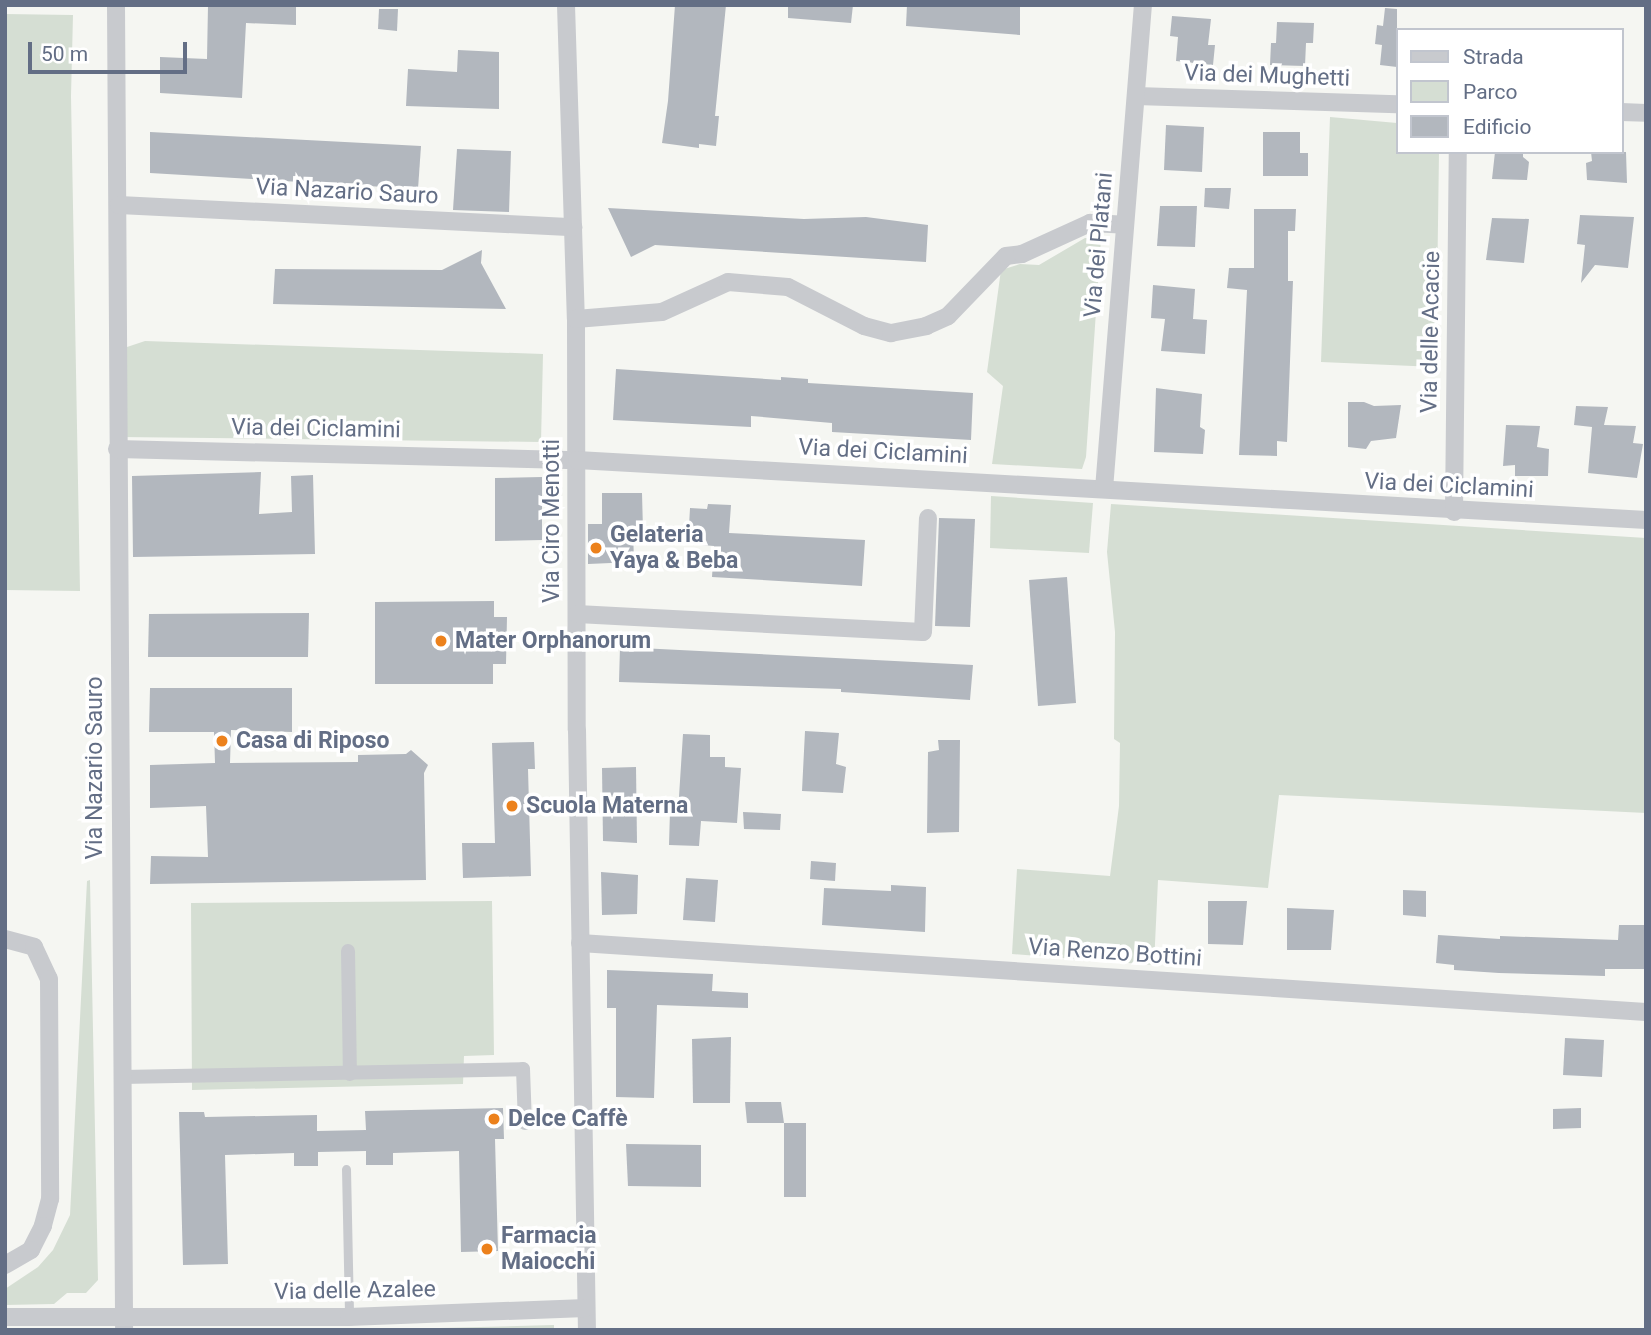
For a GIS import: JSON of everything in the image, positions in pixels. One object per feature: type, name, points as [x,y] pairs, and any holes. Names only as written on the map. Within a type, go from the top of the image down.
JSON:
[{"type":"street","name":"Via Nazario Sauro","points":[[116,5],[124,1323]]},
{"type":"street","name":"Via Ciro Menotti","points":[[566,5],[576,319],[580,943],[587,1330]]},
{"type":"street","name":"Via dei Platani","points":[[1104,489],[1143,5]]},
{"type":"street","name":"Via dei Mughetti","points":[[1136,96],[1396,104]]},
{"type":"street","points":[[1623,112],[1646,113]]},
{"type":"street","name":"Via delle Acacie","points":[[1454,512],[1458,154]]},
{"type":"street","name":"Via Nazario Sauro","points":[[118,205],[573,228]]},
{"type":"street","points":[[576,319],[662,312],[728,282],[788,287],[864,326],[891,333],[926,327],[948,316],[1006,256],[1022,254],[1090,223],[1125,225]]},
{"type":"street","name":"Via dei Ciclamini","points":[[117,449],[577,460],[1104,489],[1454,512],[1646,520]]},
{"type":"street","points":[[577,614],[923,632],[928,518]]},
{"type":"street","points":[[5,939],[34,947],[49,979],[50,1185],[43,1226],[31,1250],[5,1265]]},
{"type":"street","name":"Via Renzo Bottini","points":[[580,943],[1646,1012]]},
{"type":"street","points":[[348,951],[350,1074]]},
{"type":"street","points":[[122,1077],[523,1069],[525,1123]]},
{"type":"street","name":"Via delle Azalee","points":[[5,1317],[124,1323],[586,1308]]},
{"type":"lane","points":[[346,1169],[349,1317]]},
{"type":"green space","points":[[5,14],[73,15],[71,96],[80,591],[5,590]]},
{"type":"green space","points":[[1330,117],[1396,123],[1396,154],[1439,154],[1436,367],[1321,362]]},
{"type":"green space","points":[[1085,238],[1101,239],[1086,457],[1082,469],[992,464],[1003,386],[987,372],[1001,270],[1020,264],[1039,265]]},
{"type":"green space","points":[[145,341],[543,354],[541,442],[120,437],[121,349]]},
{"type":"green space","points":[[991,496],[1093,503],[1089,553],[990,548]]},
{"type":"green space","points":[[1111,504],[1646,538],[1646,813],[1279,795],[1268,888],[1158,880],[1154,965],[1012,954],[1017,869],[1110,876],[1119,806],[1120,743],[1114,739],[1115,632],[1107,552]]},
{"type":"green space","points":[[90,880],[98,1280],[86,1293],[67,1293],[54,1304],[5,1305],[5,1289],[38,1267],[53,1250],[70,1215],[87,881]]},
{"type":"green space","points":[[492,901],[494,1055],[464,1056],[463,1084],[192,1090],[191,903]]},
{"type":"green space","points":[[554,1325],[554,1330],[359,1330]]},
{"type":"building","points":[[208,5],[296,7],[296,25],[246,23],[242,98],[160,93],[160,57],[207,59]]},
{"type":"building","points":[[675,5],[726,5],[715,116],[719,116],[716,146],[699,144],[699,148],[662,143]]},
{"type":"building","points":[[788,5],[853,5],[851,23],[788,18]]},
{"type":"building","points":[[907,5],[1020,7],[1020,35],[906,26]]},
{"type":"building","points":[[1385,8],[1397,9],[1396,67],[1380,65],[1382,45],[1375,44],[1377,25],[1383,26]]},
{"type":"building","points":[[379,9],[398,9],[397,31],[378,29]]},
{"type":"building","points":[[1172,16],[1211,19],[1208,45],[1215,45],[1213,65],[1176,61],[1178,37],[1170,36]]},
{"type":"building","points":[[1277,22],[1314,23],[1313,43],[1306,43],[1305,66],[1270,65],[1271,43],[1276,43]]},
{"type":"building","points":[[458,50],[499,52],[499,109],[406,106],[408,69],[457,72]]},
{"type":"building","points":[[1166,125],[1204,127],[1202,172],[1164,170]]},
{"type":"building","points":[[150,132],[421,146],[418,189],[150,173]]},
{"type":"building","points":[[1263,132],[1300,132],[1300,153],[1308,153],[1308,176],[1263,176]]},
{"type":"building","points":[[457,149],[511,151],[509,212],[453,210]]},
{"type":"building","points":[[1626,152],[1627,183],[1587,180],[1586,163],[1592,161],[1591,154]]},
{"type":"building","points":[[1495,154],[1523,154],[1529,162],[1527,180],[1492,179]]},
{"type":"building","points":[[1205,188],[1231,188],[1229,209],[1204,207]]},
{"type":"building","points":[[1160,206],[1197,206],[1195,247],[1157,246]]},
{"type":"building","points":[[608,208],[804,219],[866,217],[928,225],[926,262],[655,245],[631,257]]},
{"type":"building","points":[[1254,209],[1296,209],[1295,231],[1288,231],[1288,281],[1293,281],[1287,442],[1277,441],[1277,456],[1239,455],[1247,290],[1227,288],[1229,268],[1254,268]]},
{"type":"building","points":[[1580,215],[1634,217],[1628,268],[1595,265],[1581,283],[1585,245],[1577,244]]},
{"type":"building","points":[[1492,218],[1529,219],[1524,263],[1486,260]]},
{"type":"building","points":[[482,250],[481,263],[506,309],[273,304],[275,269],[442,270]]},
{"type":"building","points":[[1153,285],[1195,289],[1193,319],[1207,320],[1205,354],[1161,351],[1165,319],[1151,318]]},
{"type":"building","points":[[616,369],[781,380],[781,377],[808,379],[808,383],[973,393],[971,440],[832,432],[832,423],[751,416],[751,427],[613,420]]},
{"type":"building","points":[[1156,388],[1202,394],[1200,427],[1205,430],[1203,454],[1154,452]]},
{"type":"building","points":[[1348,402],[1364,402],[1374,406],[1401,405],[1396,438],[1371,441],[1366,449],[1348,447]]},
{"type":"building","points":[[1576,406],[1608,407],[1604,425],[1636,426],[1633,443],[1643,444],[1637,478],[1588,473],[1592,427],[1574,425]]},
{"type":"building","points":[[1506,425],[1540,426],[1537,447],[1549,449],[1548,476],[1515,476],[1515,465],[1503,466]]},
{"type":"building","points":[[261,472],[259,514],[292,512],[291,476],[313,475],[315,554],[133,557],[132,476]]},
{"type":"building","points":[[542,477],[542,540],[495,541],[495,478]]},
{"type":"building","points":[[602,493],[642,493],[643,530],[633,530],[634,562],[588,564],[588,524],[602,524]]},
{"type":"building","points":[[708,504],[731,505],[729,533],[865,540],[862,586],[712,577],[714,546],[688,544],[690,508],[707,509]]},
{"type":"building","points":[[939,518],[975,519],[970,627],[935,626]]},
{"type":"building","points":[[1067,577],[1076,703],[1038,706],[1029,580]]},
{"type":"building","name":"Mater Orphanorum","points":[[494,601],[494,617],[507,617],[506,664],[493,664],[493,684],[375,684],[375,602]]},
{"type":"building","points":[[309,613],[308,657],[148,657],[149,614]]},
{"type":"building","points":[[620,647],[973,665],[970,700],[841,692],[841,689],[619,682]]},
{"type":"building","name":"Casa di Riposo","points":[[150,688],[292,688],[292,732],[231,730],[230,763],[358,762],[358,755],[406,754],[411,750],[428,765],[424,773],[426,880],[150,884],[151,856],[208,857],[206,806],[150,808],[150,765],[215,763],[214,732],[149,732]]},
{"type":"building","points":[[805,731],[839,733],[836,764],[846,767],[843,793],[802,791]]},
{"type":"building","points":[[683,734],[710,735],[710,757],[725,757],[725,767],[741,768],[737,823],[701,821],[699,846],[669,845],[670,811],[678,812]]},
{"type":"building","points":[[938,740],[960,740],[959,832],[927,833],[928,752],[939,750]]},
{"type":"building","name":"Scuola Materna","points":[[534,742],[535,769],[528,769],[531,876],[463,878],[462,843],[495,843],[492,743]]},
{"type":"building","points":[[636,767],[637,843],[603,841],[602,768]]},
{"type":"building","points":[[743,812],[781,814],[780,830],[744,829]]},
{"type":"building","points":[[811,861],[836,863],[835,881],[810,879]]},
{"type":"building","points":[[601,872],[638,875],[637,914],[602,915]]},
{"type":"building","points":[[686,878],[718,880],[715,922],[683,920]]},
{"type":"building","points":[[891,885],[926,887],[925,932],[822,925],[824,888],[891,891]]},
{"type":"building","points":[[1403,890],[1426,891],[1426,917],[1403,915]]},
{"type":"building","points":[[1208,901],[1247,901],[1243,945],[1208,944]]},
{"type":"building","points":[[1287,908],[1334,910],[1331,950],[1287,950]]},
{"type":"building","points":[[1619,925],[1646,925],[1646,969],[1605,969],[1605,976],[1499,973],[1454,970],[1454,965],[1436,963],[1438,935],[1500,939],[1500,936],[1618,940]]},
{"type":"building","points":[[607,970],[713,974],[712,991],[748,993],[748,1008],[657,1005],[654,1098],[616,1097],[616,1008],[607,1008]]},
{"type":"building","points":[[731,1037],[730,1103],[693,1103],[692,1039]]},
{"type":"building","points":[[1565,1038],[1604,1040],[1602,1077],[1563,1075]]},
{"type":"building","points":[[745,1102],[781,1102],[784,1123],[747,1123]]},
{"type":"building","points":[[503,1108],[504,1139],[495,1139],[498,1251],[461,1252],[459,1151],[393,1153],[393,1165],[366,1165],[366,1151],[318,1152],[318,1166],[294,1166],[294,1153],[225,1155],[228,1264],[183,1265],[179,1112],[204,1112],[205,1117],[317,1115],[317,1131],[366,1130],[365,1111]]},
{"type":"building","points":[[1581,1108],[1581,1128],[1553,1129],[1553,1109]]},
{"type":"building","points":[[784,1123],[806,1123],[806,1197],[784,1197]]},
{"type":"building","points":[[626,1144],[701,1145],[701,1187],[628,1186]]},
{"type":"place","name":"Gelateria Yaya & Beba","points":[[596,548]]},
{"type":"place","name":"Mater Orphanorum","points":[[441,641]]},
{"type":"place","name":"Casa di Riposo","points":[[222,741]]},
{"type":"place","name":"Scuola Materna","points":[[512,806]]},
{"type":"place","name":"Delce Caffè","points":[[494,1119]]},
{"type":"place","name":"Farmacia Maiocchi","points":[[487,1249]]}]
